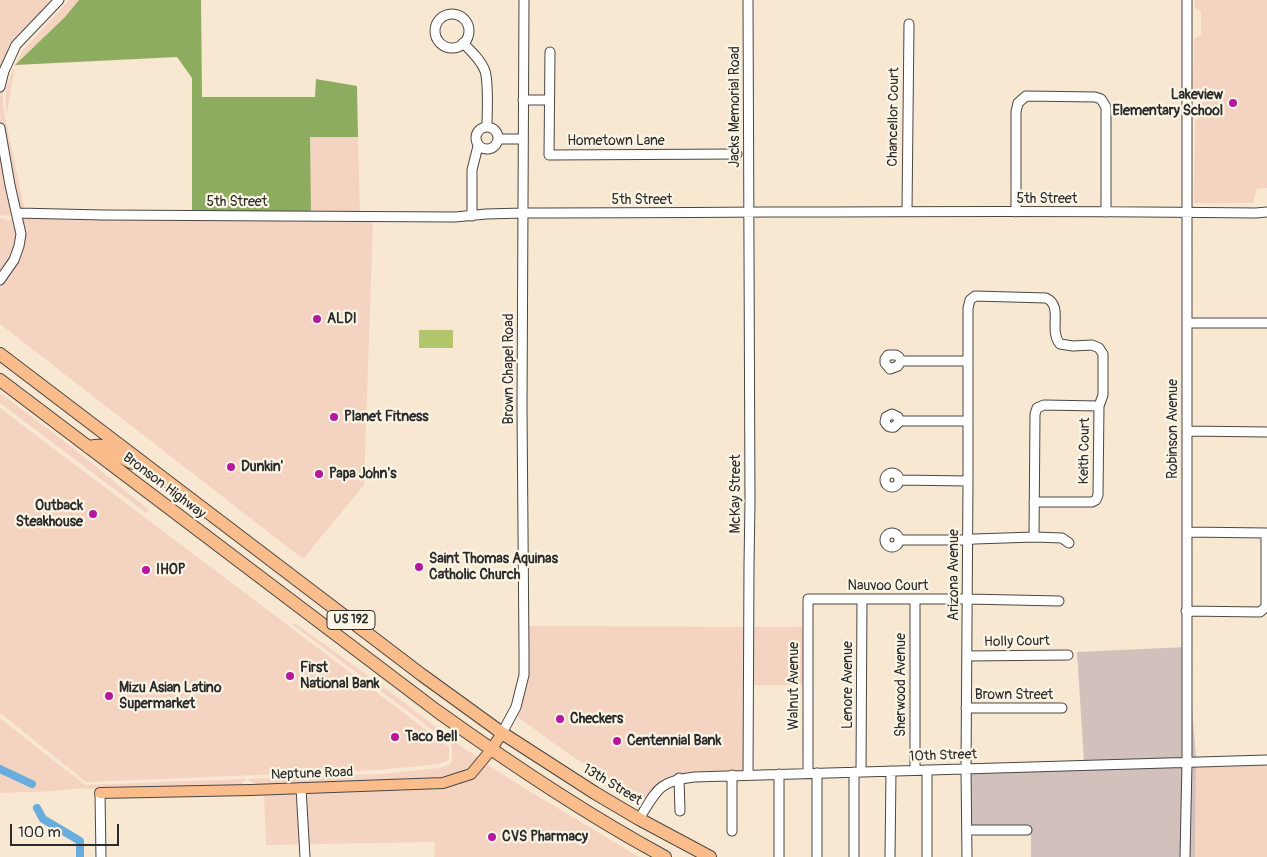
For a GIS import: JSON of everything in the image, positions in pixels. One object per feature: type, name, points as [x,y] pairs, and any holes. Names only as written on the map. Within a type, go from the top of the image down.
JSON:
[{"type":"highway","name":"Bronson Highway","points":[[0,354],[236,533]]},
{"type":"highway","name":"Bronson Highway","points":[[0,380],[491,750]]},
{"type":"highway","points":[[88,447],[102,445],[126,460],[152,469]]},
{"type":"highway","points":[[193,526],[218,535],[236,533]]},
{"type":"highway","name":"US 192","points":[[236,533],[502,733]]},
{"type":"highway","points":[[222,548],[231,545],[243,547],[279,573],[292,576]]},
{"type":"highway","name":"13th Street","points":[[502,733],[595,793],[710,857]]},
{"type":"highway","name":"US 192","points":[[491,750],[564,798],[665,857]]},
{"type":"main road","name":"Neptune Road","points":[[100,793],[443,783],[472,774],[502,733]]},
{"type":"street","points":[[0,87],[4,72],[16,45],[59,0]]},
{"type":"street","name":"Brown Chapel Road","points":[[502,733],[516,707],[524,675],[522,409],[524,0]]},
{"type":"street","name":"Jacks Memorial Road","points":[[748,0],[750,213]]},
{"type":"street","name":"Robinson Avenue","points":[[1185,857],[1187,762],[1187,0]]},
{"type":"street","name":"Chancellor Court","points":[[907,212],[909,24]]},
{"type":"street","points":[[463,43],[476,56],[485,70],[487,127]]},
{"type":"street","name":"Hometown Lane","points":[[550,52],[549,155],[737,154]]},
{"type":"street","points":[[1016,212],[1016,112],[1018,103],[1026,96],[1096,97],[1101,99],[1106,107],[1106,212]]},
{"type":"street","points":[[523,100],[549,100]]},
{"type":"street","points":[[487,127],[495,131],[498,139],[495,146],[490,149],[483,149],[478,146],[475,139],[480,129],[487,127]]},
{"type":"street","points":[[0,128],[20,234],[19,246],[14,260],[0,280]]},
{"type":"street","points":[[498,139],[523,139]]},
{"type":"street","points":[[472,216],[472,170],[478,146]]},
{"type":"street","name":"5th Street","points":[[17,213],[456,217],[524,213],[1267,212]]},
{"type":"street","name":"McKay Street","points":[[748,775],[750,213]]},
{"type":"street","name":"Arizona Avenue","points":[[967,857],[968,308],[970,300],[975,296],[1040,297],[1050,300],[1055,307],[1056,338],[1060,344],[1073,346],[1092,345],[1099,348],[1103,354],[1102,395],[1099,406]]},
{"type":"street","points":[[1187,322],[1267,322]]},
{"type":"street","points":[[901,361],[968,361]]},
{"type":"street","name":"Keith Court","points":[[1044,405],[1099,406],[1098,495],[1096,500],[1092,502],[1034,502],[1035,414],[1037,408],[1044,405]]},
{"type":"street","points":[[900,421],[968,421]]},
{"type":"street","points":[[1187,431],[1267,432]]},
{"type":"street","points":[[899,480],[968,481]]},
{"type":"street","points":[[1034,502],[1034,538]]},
{"type":"street","points":[[1186,532],[1266,532],[1266,607],[1260,612],[1186,611]]},
{"type":"street","points":[[899,540],[1062,538],[1069,543]]},
{"type":"street","name":"Nauvoo Court","points":[[808,599],[1058,601]]},
{"type":"street","name":"Walnut Avenue","points":[[808,599],[812,773],[817,857]]},
{"type":"street","name":"Lenore Avenue","points":[[854,857],[862,599]]},
{"type":"street","name":"Sherwood Avenue","points":[[915,600],[915,770]]},
{"type":"street","name":"Holly Court","points":[[967,656],[1068,655]]},
{"type":"street","name":"Brown Street","points":[[966,708],[1062,708]]},
{"type":"street","name":"10th Street","points":[[639,819],[655,792],[667,783],[679,778],[694,776],[1267,760]]},
{"type":"street","points":[[927,770],[927,857]]},
{"type":"street","points":[[890,857],[891,771]]},
{"type":"street","points":[[779,774],[779,857]]},
{"type":"street","points":[[732,776],[732,831]]},
{"type":"street","points":[[679,778],[680,810]]},
{"type":"street","points":[[301,788],[305,857]]},
{"type":"street","points":[[100,793],[102,857]]},
{"type":"street","points":[[967,830],[1027,830]]},
{"type":"shaded area","points":[[0,0],[65,0],[21,47],[3,87],[3,107],[24,207],[9,216],[0,215]]},
{"type":"shaded area","points":[[69,0],[79,0],[65,17],[16,64],[23,50]]},
{"type":"shaded area","name":"Lakeview Elementary School","points":[[1195,0],[1267,0],[1267,188],[1257,189],[1253,203],[1194,203],[1195,122],[1200,117],[1199,98],[1193,95],[1194,39],[1201,35],[1201,11],[1194,6]]},
{"type":"shaded area","points":[[15,67],[7,114],[6,88]]},
{"type":"shaded area","points":[[310,137],[358,137],[360,212],[373,213],[310,212]]},
{"type":"shaded area","points":[[14,217],[17,234],[15,245],[11,258],[0,273],[0,218],[9,220]]},
{"type":"shaded area","points":[[22,218],[373,221],[364,485],[303,559],[0,324],[0,286],[18,262],[25,230]]},
{"type":"shaded area","points":[[0,393],[72,447],[149,510],[146,513],[0,403]]},
{"type":"shaded area","points":[[0,408],[449,747],[449,760],[439,764],[379,770],[86,782],[0,713]]},
{"type":"shaded area","points":[[295,623],[479,758],[469,770],[442,778],[258,785],[247,779],[380,774],[440,768],[450,764],[452,761],[451,744],[293,625]]},
{"type":"shaded area","points":[[528,626],[803,627],[803,685],[750,685],[751,770],[678,774],[665,779],[653,789],[646,800],[576,759],[516,716]]},
{"type":"shaded area","points":[[1187,647],[1196,757],[1084,761],[1077,652]]},
{"type":"shaded area","points":[[0,718],[85,785],[246,779],[240,785],[72,789],[0,793]]},
{"type":"shaded area","points":[[485,763],[639,857],[434,857],[435,842],[266,845],[264,793],[440,787]]},
{"type":"shaded area","points":[[1267,764],[1267,857],[1195,857],[1196,766]]},
{"type":"shaded area","points":[[1196,766],[1195,857],[1031,857],[1031,829],[967,828],[969,773]]},
{"type":"green space","points":[[79,0],[201,0],[202,97],[315,97],[316,79],[357,86],[358,137],[310,137],[311,212],[192,212],[192,78],[177,57],[15,65],[65,17]]},
{"type":"green space","points":[[419,330],[453,330],[453,348],[419,348]]},
{"type":"waterway","points":[[0,769],[32,784]]},
{"type":"waterway","points":[[37,808],[43,819],[80,841],[80,857]]},
{"type":"place","name":"Lakeview Elementary School","points":[[1233,103]]},
{"type":"place","name":"ALDI","points":[[317,319]]},
{"type":"place","name":"Planet Fitness","points":[[334,417]]},
{"type":"place","name":"Dunkin'","points":[[231,467]]},
{"type":"place","name":"Papa John's","points":[[319,474]]},
{"type":"place","name":"Outback Steakhouse","points":[[93,514]]},
{"type":"place","name":"Saint Thomas Aquinas Catholic Church","points":[[419,567]]},
{"type":"place","name":"IHOP","points":[[146,570]]},
{"type":"place","name":"First National Bank","points":[[290,676]]},
{"type":"place","name":"Mizu Asian Latino Supermarket","points":[[109,696]]},
{"type":"place","name":"Checkers","points":[[560,719]]},
{"type":"place","name":"Taco Bell","points":[[395,737]]},
{"type":"place","name":"Centennial Bank","points":[[617,741]]},
{"type":"place","name":"CVS Pharmacy","points":[[492,837]]}]
